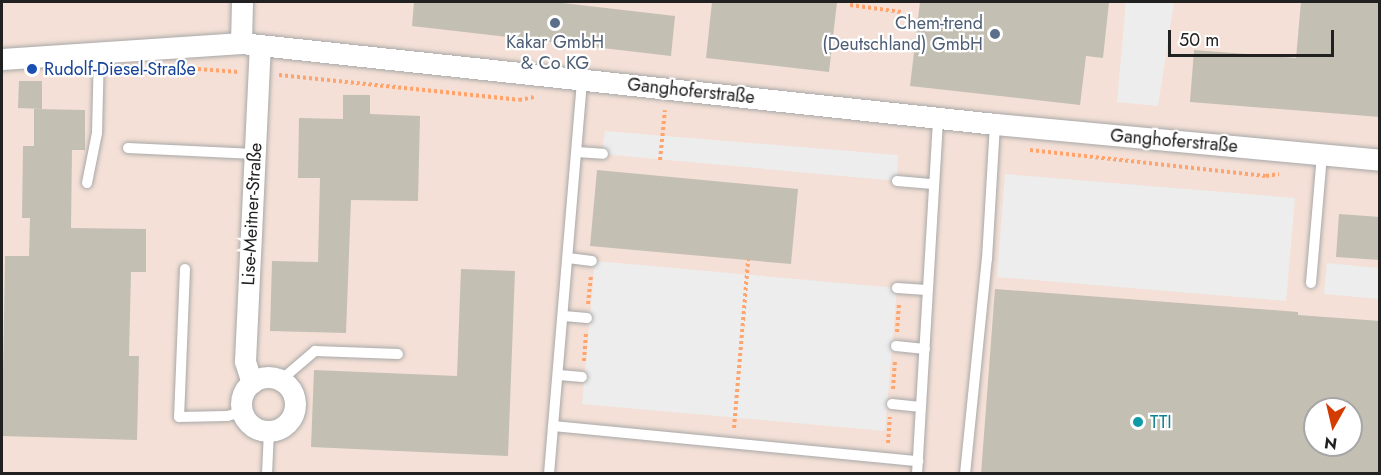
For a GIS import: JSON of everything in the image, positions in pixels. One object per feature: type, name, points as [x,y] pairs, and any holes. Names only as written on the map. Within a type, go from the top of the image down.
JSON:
[{"type":"street","points":[[242,2],[250,44]]},
{"type":"street","name":"Ganghoferstraße","points":[[2,59],[250,44],[995,124],[1380,160]]},
{"type":"street","name":"Lise-Meitner-Straße","points":[[250,44],[255,154],[244,361],[252,382]]},
{"type":"street","points":[[266,377],[281,380],[293,393],[295,410],[286,425],[269,431],[252,426],[242,412],[242,395],[252,382],[266,377]]},
{"type":"lane","points":[[87,183],[97,133],[99,52]]},
{"type":"lane","points":[[549,474],[582,80]]},
{"type":"lane","points":[[917,474],[938,118]]},
{"type":"lane","points":[[965,474],[987,259],[995,124]]},
{"type":"lane","points":[[128,148],[255,154]]},
{"type":"lane","points":[[577,152],[603,154]]},
{"type":"lane","points":[[1311,283],[1322,154]]},
{"type":"lane","points":[[897,181],[933,184]]},
{"type":"lane","points":[[568,258],[592,261]]},
{"type":"lane","points":[[186,269],[179,417],[226,416],[242,412]]},
{"type":"lane","points":[[899,288],[927,290]]},
{"type":"lane","points":[[564,316],[587,318]]},
{"type":"lane","points":[[896,346],[925,349]]},
{"type":"lane","points":[[281,380],[315,351],[398,354]]},
{"type":"lane","points":[[558,375],[582,377]]},
{"type":"lane","points":[[892,404],[921,407]]},
{"type":"lane","points":[[553,426],[918,461]]},
{"type":"lane","points":[[267,474],[269,431]]},
{"type":"path","points":[[850,4],[902,12]]},
{"type":"path","points":[[660,160],[665,108]]},
{"type":"path","points":[[733,443],[748,261]]},
{"type":"path","points":[[886,458],[892,404],[899,288]]},
{"type":"shaded area","points":[[2,2],[1379,2],[1379,473],[2,473]]},
{"type":"shaded area","points":[[1126,2],[1174,2],[1158,106],[1117,102]]},
{"type":"shaded area","points":[[605,131],[898,155],[897,181],[602,154]]},
{"type":"shaded area","points":[[1005,174],[1295,198],[1286,301],[997,277]]},
{"type":"shaded area","points":[[595,261],[897,288],[885,431],[582,404]]},
{"type":"shaded area","points":[[1327,263],[1379,268],[1379,299],[1324,294]]},
{"type":"building","points":[[414,2],[554,2],[675,16],[671,56],[412,26]]},
{"type":"building","points":[[712,2],[837,2],[829,72],[706,58]]},
{"type":"building","points":[[920,2],[1109,2],[1103,58],[1086,56],[1080,105],[910,86]]},
{"type":"building","points":[[1301,2],[1380,2],[1380,117],[1190,102],[1194,50],[1296,58]]},
{"type":"building","points":[[19,81],[42,81],[42,109],[18,108]]},
{"type":"building","points":[[343,95],[370,95],[370,114],[420,116],[418,201],[351,200],[346,333],[270,331],[272,261],[318,262],[320,178],[298,178],[299,118],[343,119]]},
{"type":"building","points":[[34,109],[85,110],[85,150],[72,150],[71,228],[146,229],[146,272],[131,272],[129,356],[139,356],[137,440],[2,436],[5,256],[29,256],[30,218],[22,218],[23,146],[34,146]]},
{"type":"building","points":[[597,170],[798,189],[791,264],[590,246]]},
{"type":"building","points":[[1339,214],[1380,217],[1380,260],[1336,257]]},
{"type":"building","points":[[461,269],[515,271],[508,456],[311,447],[314,370],[457,376]]},
{"type":"building","name":"TTI","points":[[995,289],[1298,312],[1298,315],[1380,321],[1380,474],[981,474]]},
{"type":"place","name":"Kakar GmbH & Co KG","points":[[555,23]]},
{"type":"place","name":"Chem-trend (Deutschland) GmbH","points":[[995,34]]},
{"type":"place","name":"Rudolf-Diesel-Straße","points":[[32,69]]},
{"type":"place","name":"TTI","points":[[1138,422]]}]
